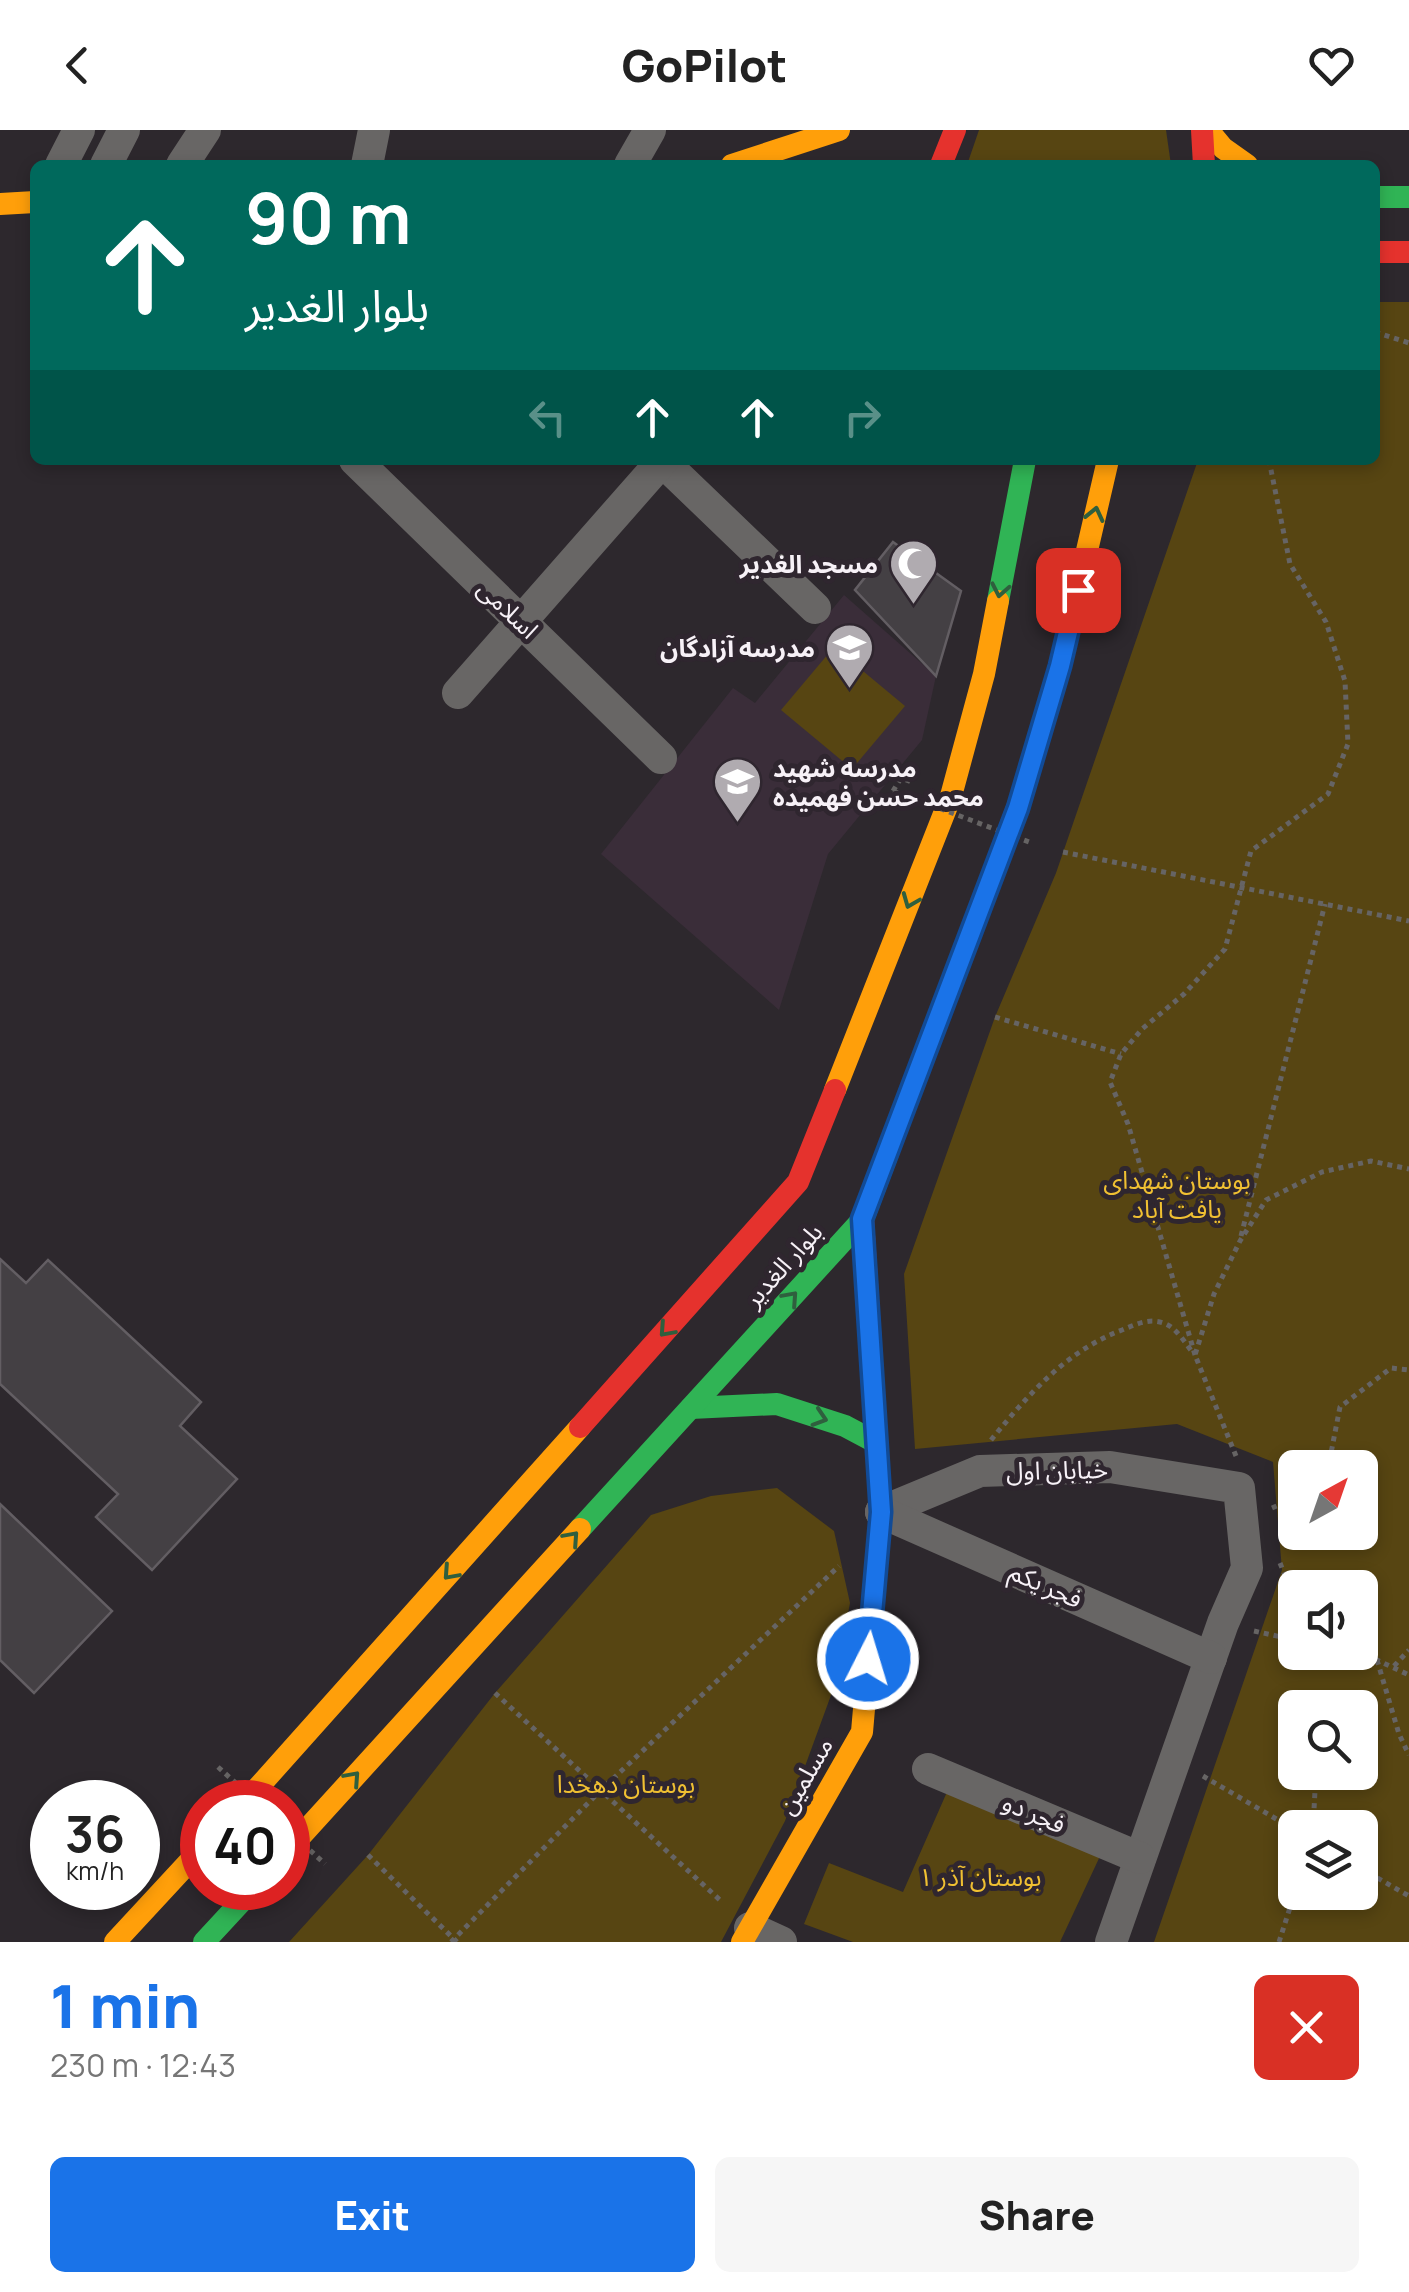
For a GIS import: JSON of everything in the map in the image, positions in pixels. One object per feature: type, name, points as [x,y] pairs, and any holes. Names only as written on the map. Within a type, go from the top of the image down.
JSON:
[{"type":"main road","points":[[747,160],[840,130]]},
{"type":"main road","points":[[943,160],[955,130]]},
{"type":"main road","points":[[1204,160],[1205,130]]},
{"type":"main road","points":[[1205,130],[1240,160]]},
{"type":"main road","points":[[1380,198],[1409,196]]},
{"type":"main road","points":[[0,204],[30,202]]},
{"type":"main road","points":[[1380,252],[1409,252]]},
{"type":"main road","name":"بلوار الغدیر","points":[[265,1780],[798,1182],[952,796],[1020,540],[1026,465]]},
{"type":"main road","name":"بلوار الغدیر","points":[[310,1826],[862,1219],[1018,808],[1060,666],[1077,551],[1106,465]]},
{"type":"main road","name":"مسلمین","points":[[746,1935],[862,1732],[881,1512],[862,1219]]},
{"type":"main road","points":[[691,1408],[776,1404],[845,1426],[877,1444]]},
{"type":"main road","points":[[115,1942],[180,1872]]},
{"type":"main road","points":[[204,1942],[234,1910]]},
{"type":"street","points":[[64,160],[79,130]]},
{"type":"street","points":[[109,160],[124,130]]},
{"type":"street","points":[[185,160],[205,130]]},
{"type":"street","points":[[368,160],[374,130]]},
{"type":"street","points":[[633,160],[650,130]]},
{"type":"street","name":"اسلامی","points":[[360,465],[661,758]]},
{"type":"street","points":[[458,693],[658,465]]},
{"type":"street","points":[[667,465],[815,608]]},
{"type":"street","name":"خیابان اول","points":[[881,1512],[980,1471],[1110,1467],[1239,1474]]},
{"type":"street","points":[[1111,1942],[1223,1623],[1247,1568],[1239,1474]]},
{"type":"street","name":"فجر یکم","points":[[881,1512],[1211,1658]]},
{"type":"street","name":"فجر دو","points":[[928,1769],[1140,1858]]},
{"type":"street","points":[[746,1935],[781,1942]]},
{"type":"path","points":[[1380,334],[1409,343]]},
{"type":"path","points":[[1239,1474],[1195,1355],[1128,1124],[1110,1082],[1120,1054],[1142,1029],[1184,994],[1225,948],[1251,851],[1328,794],[1348,744],[1346,681],[1326,622],[1290,564],[1269,465]]},
{"type":"path","points":[[901,778],[893,791],[1032,843]]},
{"type":"path","points":[[1063,852],[1409,921]]},
{"type":"path","points":[[1240,1241],[1326,904]]},
{"type":"path","points":[[996,1017],[1120,1054]]},
{"type":"path","points":[[1195,1355],[1214,1294],[1266,1200],[1322,1172],[1371,1161],[1409,1169]]},
{"type":"path","points":[[990,1442],[1026,1398],[1066,1360],[1108,1335],[1147,1320],[1170,1325],[1195,1355]]},
{"type":"path","points":[[1332,1450],[1340,1407],[1392,1368],[1409,1370]]},
{"type":"path","points":[[1260,1514],[1278,1506]]},
{"type":"path","points":[[1274,1548],[1283,1570]]},
{"type":"path","points":[[368,1855],[454,1941],[600,1790],[842,1564]]},
{"type":"path","points":[[1223,1623],[1278,1636]]},
{"type":"path","points":[[1394,1666],[1409,1650]]},
{"type":"path","points":[[1378,1661],[1409,1675]]},
{"type":"path","points":[[1378,1667],[1398,1734],[1409,1755]]},
{"type":"path","points":[[494,1693],[600,1790],[746,1935]]},
{"type":"path","points":[[1174,1759],[1278,1820]]},
{"type":"path","points":[[218,1767],[232,1780]]},
{"type":"path","points":[[310,1850],[325,1864]]},
{"type":"path","points":[[1378,1878],[1409,1896]]},
{"type":"path","points":[[1279,1942],[1289,1910]]},
{"type":"shaded area","name":"مدرسه شهید محمد حسن فهمیده","points":[[844,595],[936,676],[922,740],[828,854],[779,1010],[601,854],[733,688],[755,703]]},
{"type":"green space","points":[[979,130],[1166,130],[1170,160],[969,160]]},
{"type":"green space","name":"بوستان شهدای یافت آباد","points":[[1380,302],[1409,302],[1409,1942],[1154,1942],[1278,1582],[1278,1670],[1378,1670],[1378,1570],[1282,1570],[1280,1550],[1378,1550],[1378,1450],[1278,1450],[1278,1522],[1273,1462],[1177,1424],[915,1449],[904,1274],[995,1017],[1056,873],[1196,465],[1380,465]]},
{"type":"green space","points":[[834,647],[905,706],[852,769],[781,710]]},
{"type":"green space","name":"بوستان دهخدا","points":[[777,1488],[834,1531],[850,1603],[834,1687],[785,1821],[721,1942],[289,1942],[368,1855],[495,1693],[651,1515],[711,1496]]},
{"type":"green space","name":"بوستان آذر ۱","points":[[947,1792],[1101,1854],[1060,1942],[853,1942],[804,1924],[829,1863],[903,1892]]},
{"type":"building","name":"مسجد الغدیر","points":[[893,542],[961,591],[936,676],[855,590]]},
{"type":"building","points":[[0,1259],[26,1283],[48,1260],[201,1402],[180,1426],[237,1479],[152,1570],[96,1517],[118,1494],[0,1384]]},
{"type":"building","points":[[0,1504],[112,1611],[34,1693],[0,1660]]},
{"type":"traffic: fast","points":[[1380,197],[1409,197]]},
{"type":"traffic: fast","points":[[998,601],[1024,465]]},
{"type":"traffic: fast","points":[[580,1529],[863,1219],[888,1153]]},
{"type":"traffic: fast","points":[[691,1408],[777,1404],[845,1426],[877,1443]]},
{"type":"traffic: fast","points":[[204,1942],[234,1910]]},
{"type":"traffic: slow","points":[[747,160],[839,130]]},
{"type":"traffic: slow","points":[[1208,130],[1240,160]]},
{"type":"traffic: slow","points":[[0,204],[30,202]]},
{"type":"traffic: slow","points":[[1024,789],[1060,667],[1107,465]]},
{"type":"traffic: slow","points":[[835,1090],[951,796],[984,674],[998,601]]},
{"type":"traffic: slow","points":[[742,1942],[862,1732],[881,1512],[876,1426]]},
{"type":"traffic: slow","points":[[265,1780],[580,1427]]},
{"type":"traffic: slow","points":[[310,1826],[580,1529]]},
{"type":"traffic: slow","points":[[115,1942],[180,1872]]},
{"type":"traffic: jam","points":[[943,160],[955,130]]},
{"type":"traffic: jam","points":[[1202,130],[1204,160]]},
{"type":"traffic: jam","points":[[1380,252],[1409,252]]},
{"type":"traffic: jam","points":[[888,1153],[1024,789]]},
{"type":"traffic: jam","points":[[580,1427],[798,1182],[835,1090]]},
{"type":"traffic: jam","points":[[863,1219],[876,1426]]},
{"type":"place","name":"مسجد الغدیر","points":[[913,606]]},
{"type":"place","name":"مدرسه آزادگان","points":[[850,690]]},
{"type":"place","name":"مدرسه شهید محمد حسن فهمیده","points":[[738,824]]},
{"type":"route","points":[[868,1659],[881,1512],[862,1219],[1018,808],[1078,590]]}]
